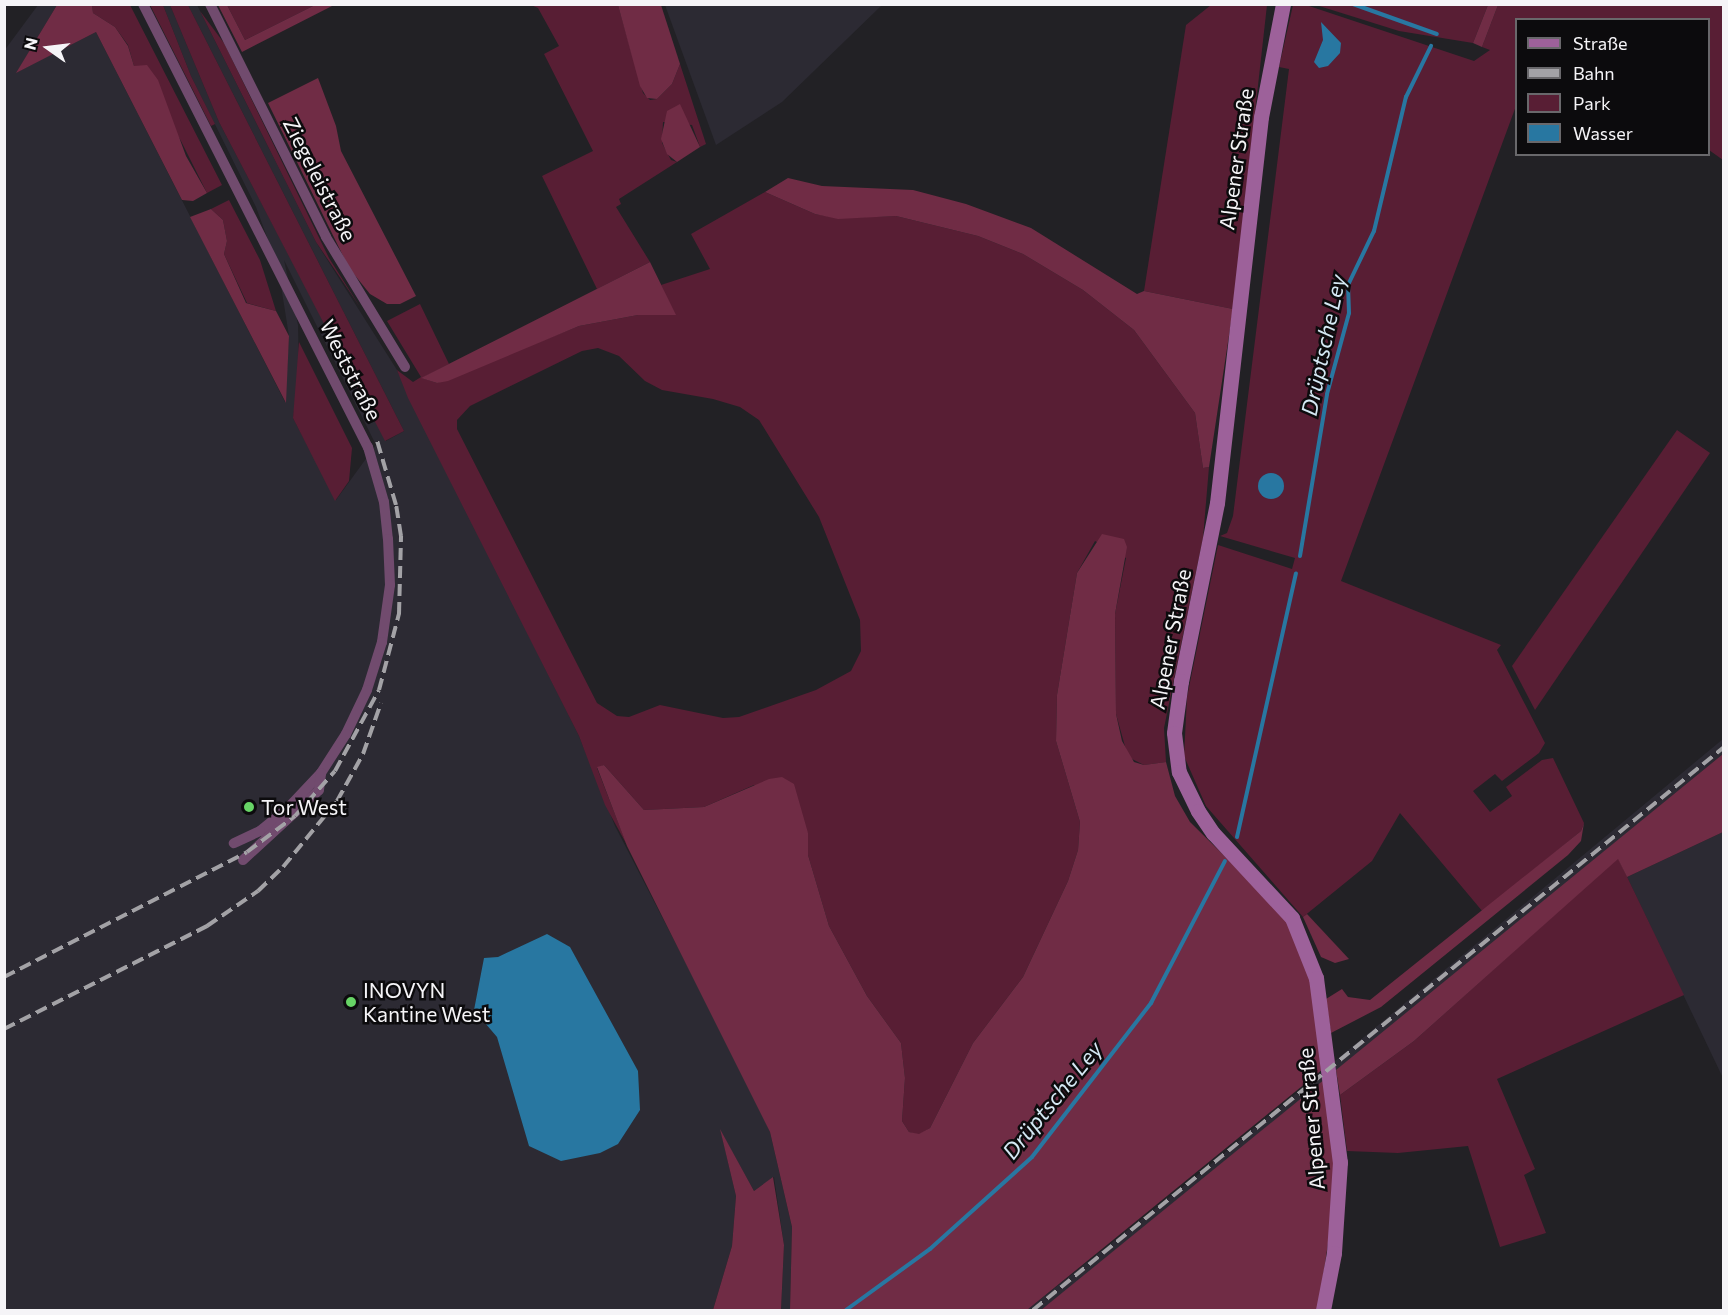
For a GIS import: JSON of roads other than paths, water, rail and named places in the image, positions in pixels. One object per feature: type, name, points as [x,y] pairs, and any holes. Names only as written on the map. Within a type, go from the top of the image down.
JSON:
[{"type":"street","name":"Weststraße","points":[[143,4],[368,447],[384,502],[390,585],[382,642],[367,690],[321,773],[287,809],[260,831],[234,843]]},
{"type":"street","name":"Ziegeleistraße","points":[[210,4],[326,237],[405,367]]},
{"type":"street","name":"Alpener Straße","points":[[1282,4],[1261,117],[1217,503],[1181,681],[1174,733],[1179,772],[1198,812],[1213,832],[1292,918],[1316,978],[1340,1162],[1335,1242],[1323,1311]]},
{"type":"street","name":"Weststraße","points":[[243,861],[319,790],[321,773]]},
{"type":"water","points":[[1321,22],[1341,43],[1340,53],[1328,66],[1319,68],[1314,62],[1323,40]]},
{"type":"water","points":[[1271,473],[1280,477],[1284,486],[1280,495],[1271,499],[1262,495],[1258,486],[1262,477]]},
{"type":"water","points":[[547,934],[570,947],[638,1071],[640,1110],[618,1144],[600,1153],[561,1161],[529,1146],[497,1037],[474,1010],[484,958],[498,957]]},
{"type":"waterway","name":"Drüptsche Ley","points":[[1353,4],[1437,34]]},
{"type":"waterway","name":"Drüptsche Ley","points":[[1300,556],[1327,394],[1349,313],[1348,285],[1374,231],[1406,97],[1431,46]]},
{"type":"waterway","name":"Drüptsche Ley","points":[[1237,837],[1296,574]]},
{"type":"waterway","name":"Drüptsche Ley","points":[[846,1310],[930,1249],[1032,1157],[1151,1003],[1225,861]]},
{"type":"railway","points":[[4,977],[247,852],[295,816],[335,771],[379,690],[399,614],[401,536],[396,505],[376,437]]},
{"type":"railway","points":[[4,1029],[207,926],[258,891],[283,867],[337,801],[363,754],[381,703]]},
{"type":"railway","points":[[1033,1310],[1724,747]]},
{"type":"place","name":"Tor West","points":[[249,807]]},
{"type":"place","name":"INOVYN Kantine West","points":[[351,1002]]}]
